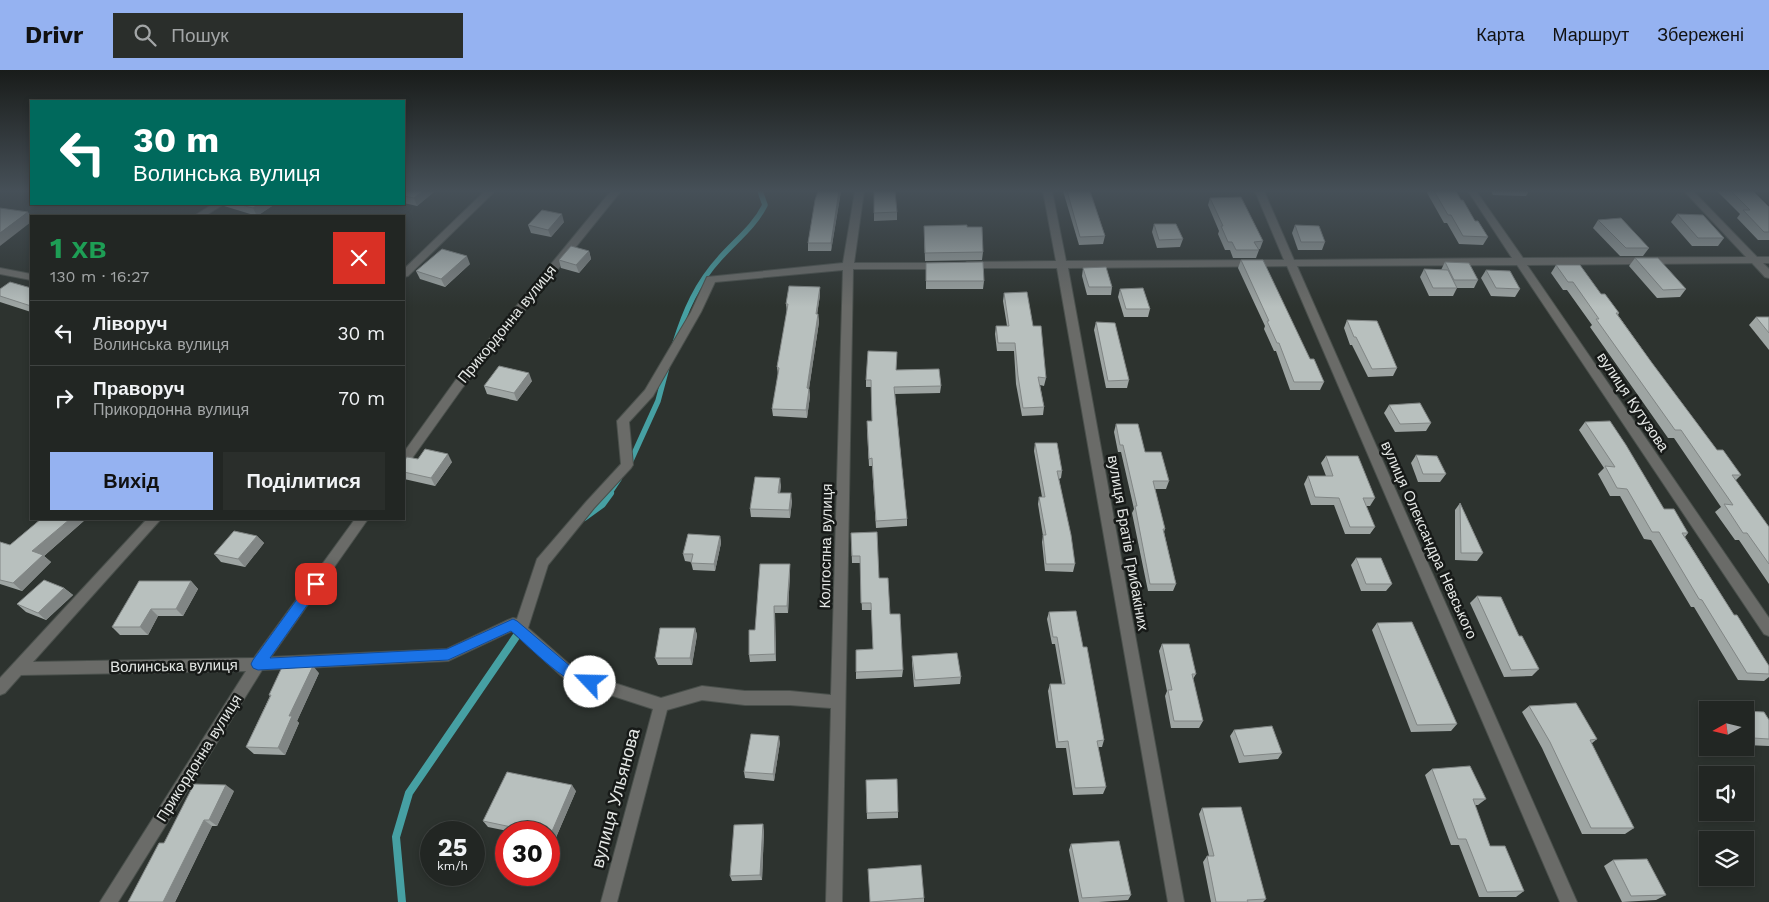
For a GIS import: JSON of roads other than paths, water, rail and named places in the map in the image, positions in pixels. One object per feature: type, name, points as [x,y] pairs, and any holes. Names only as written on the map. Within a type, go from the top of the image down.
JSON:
[{"type":"street","points":[[405,273],[450,230]]},
{"type":"street","name":"Прикордонна вулиця","points":[[405,460],[459,384],[584,230]]},
{"type":"street","name":"Колгоспна вулиця","points":[[834,902],[848,266],[853,230]]},
{"type":"street","name":"вулиця Братів Грибакіних","points":[[1054,230],[1176,902]]},
{"type":"street","name":"вулиця Олександра Невського","points":[[1275,230],[1569,902]]},
{"type":"street","name":"вулиця Кутузова","points":[[1498,230],[1769,630]]},
{"type":"street","points":[[1726,230],[1769,275]]},
{"type":"street","points":[[839,702],[790,698],[746,698],[702,693],[661,704],[572,676],[520,631],[542,563],[590,505],[627,465],[623,421],[649,393],[696,312],[711,279],[848,266],[1769,260]]},
{"type":"street","points":[[0,271],[30,277]]},
{"type":"street","points":[[0,688],[154,520]]},
{"type":"street","name":"Прикордонна вулиця","points":[[108,902],[258,664],[361,520]]},
{"type":"street","name":"Волинська вулиця","points":[[16,669],[258,664],[448,654],[513,624],[520,631]]},
{"type":"street","name":"вулиця Ульянова","points":[[609,902],[661,704]]},
{"type":"waterway","points":[[675,343],[698,287],[720,258],[747,230]]},
{"type":"waterway","points":[[628,467],[658,401],[667,367]]},
{"type":"waterway","points":[[609,494],[619,479]]},
{"type":"waterway","points":[[584,517],[602,504],[610,493]]},
{"type":"waterway","points":[[402,902],[396,837],[409,793],[522,628]]}]
